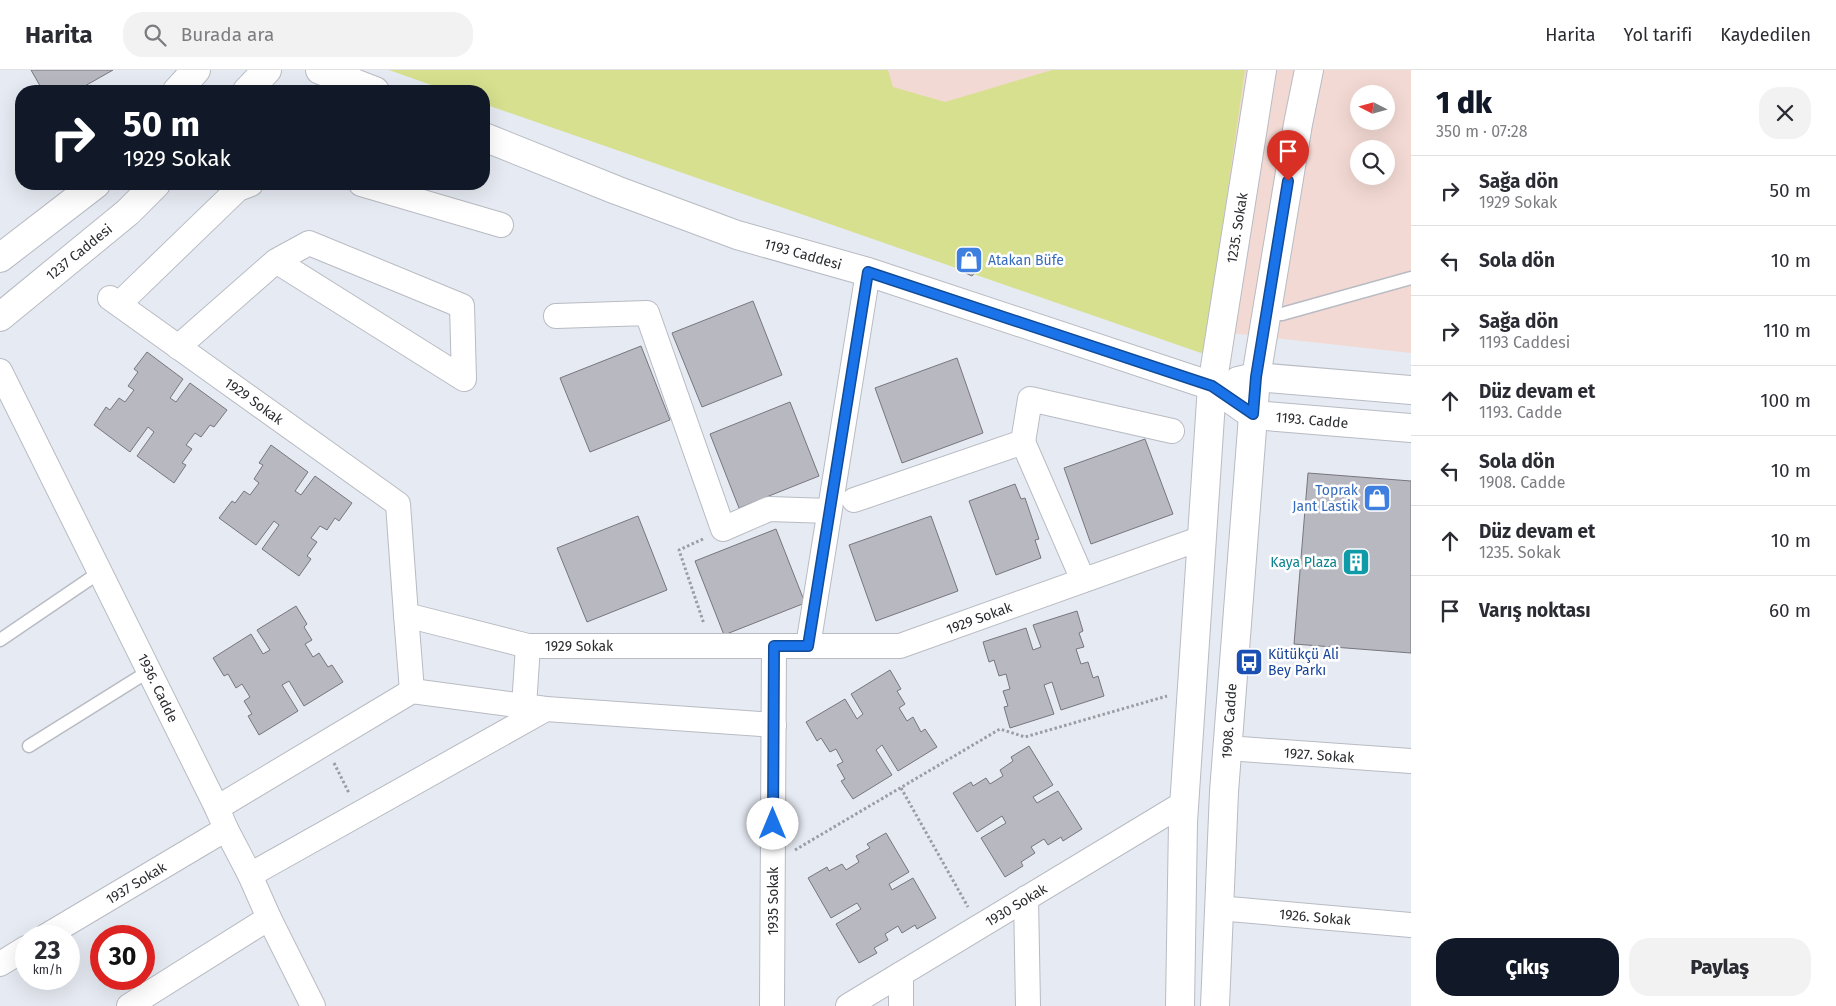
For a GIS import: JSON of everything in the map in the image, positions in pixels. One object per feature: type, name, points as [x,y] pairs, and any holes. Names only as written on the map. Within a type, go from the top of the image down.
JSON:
[{"type":"main road","points":[[183,85],[196,70]]},
{"type":"main road","points":[[253,85],[268,70]]},
{"type":"main road","points":[[320,70],[359,85]]},
{"type":"main road","name":"1235. Sokak","points":[[1212,386],[1262,70]]},
{"type":"main road","points":[[1256,377],[1298,124],[1309,70]]},
{"type":"main road","name":"1193 Caddesi","points":[[490,139],[616,190],[737,235],[868,272],[1212,386]]},
{"type":"main road","points":[[0,258],[88,190]]},
{"type":"main road","name":"1237 Caddesi","points":[[0,317],[128,212],[150,190]]},
{"type":"main road","points":[[1180,1006],[1184,803],[1212,386],[1256,377],[1411,390]]},
{"type":"main road","name":"1908. Cadde","points":[[1215,1006],[1218,908],[1227,748],[1256,377]]},
{"type":"main road","name":"1193. Cadde","points":[[1212,386],[1253,414],[1411,428]]},
{"type":"street","name":"1929 Sokak","points":[[237,190],[115,301],[398,504],[406,614],[528,646],[900,646],[1202,538]]},
{"type":"street","points":[[381,190],[501,225]]},
{"type":"street","points":[[178,347],[276,262],[309,243],[462,306],[464,379],[276,262]]},
{"type":"street","points":[[808,646],[868,272]]},
{"type":"street","points":[[556,316],[647,313],[723,529],[769,509],[829,512]]},
{"type":"street","name":"1936. Cadde","points":[[0,371],[313,1006]]},
{"type":"street","points":[[1083,580],[1023,442],[1030,399],[1172,431]]},
{"type":"street","points":[[854,500],[1023,442]]},
{"type":"street","points":[[406,614],[412,691],[535,708],[774,725]]},
{"type":"street","points":[[528,646],[535,708]]},
{"type":"street","name":"1935 Sokak","points":[[772,1006],[774,646]]},
{"type":"street","name":"1937 Sokak","points":[[62,925],[221,818],[324,744],[412,691]]},
{"type":"street","points":[[250,875],[360,814],[535,708]]},
{"type":"street","name":"1927. Sokak","points":[[1227,748],[1411,762]]},
{"type":"street","name":"1930 Sokak","points":[[848,1006],[1184,803]]},
{"type":"street","points":[[1026,898],[1028,1006]]},
{"type":"street","name":"1926. Sokak","points":[[1218,908],[1411,925]]},
{"type":"street","points":[[129,1006],[269,918]]},
{"type":"street","points":[[0,964],[15,955]]},
{"type":"street","points":[[901,974],[901,1006]]},
{"type":"lane","points":[[1266,314],[1282,314],[1411,278]]},
{"type":"lane","points":[[0,640],[100,572]]},
{"type":"lane","points":[[29,746],[149,671]]},
{"type":"path","points":[[711,646],[680,550],[723,529]]},
{"type":"path","points":[[773,863],[1000,729],[1025,737],[1192,689]]},
{"type":"path","points":[[324,744],[360,814]]},
{"type":"path","points":[[900,788],[979,927]]},
{"type":"shaded area","points":[[495,70],[1411,70],[1411,353],[1184,328]]},
{"type":"green space","points":[[389,70],[888,70],[893,87],[945,102],[1052,70],[1245,70],[1204,354],[490,106],[490,85],[431,85]]},
{"type":"building","points":[[31,70],[113,70],[87,85],[40,85]]},
{"type":"building","name":"Atakan Büfe","points":[[976,253],[981,265],[972,276],[959,270],[960,256]]},
{"type":"building","points":[[753,301],[782,375],[702,407],[672,333]]},
{"type":"building","points":[[641,346],[670,420],[590,452],[560,378]]},
{"type":"building","points":[[147,352],[183,379],[170,398],[176,402],[190,383],[227,410],[214,427],[210,425],[201,437],[195,433],[186,445],[192,449],[182,463],[186,465],[174,483],[137,456],[154,432],[148,427],[130,452],[94,425],[106,407],[110,410],[119,398],[125,402],[134,390],[128,386],[138,372],[134,369]]},
{"type":"building","points":[[957,358],[983,433],[902,463],[875,388]]},
{"type":"building","points":[[790,402],[819,476],[739,508],[710,434]]},
{"type":"building","points":[[1145,439],[1173,514],[1091,544],[1064,468]]},
{"type":"building","points":[[271,445],[308,472],[295,491],[301,495],[315,476],[352,503],[339,521],[335,518],[327,530],[320,526],[311,538],[317,542],[307,556],[311,559],[299,576],[262,549],[279,525],[274,521],[256,545],[219,518],[232,501],[235,503],[244,491],[250,495],[259,483],[254,479],[263,465],[259,463]]},
{"type":"building","name":"Kaya Plaza","points":[[1308,473],[1411,481],[1411,653],[1294,644]]},
{"type":"building","points":[[1015,484],[1021,499],[1025,498],[1039,539],[1035,540],[1041,558],[996,575],[969,501]]},
{"type":"building","points":[[638,516],[667,590],[587,622],[557,548]]},
{"type":"building","points":[[931,516],[958,591],[876,621],[849,545]]},
{"type":"building","points":[[776,529],[805,603],[724,635],[695,561]]},
{"type":"building","points":[[296,606],[307,624],[304,627],[312,640],[305,644],[313,657],[319,653],[328,667],[332,665],[343,682],[304,706],[289,681],[282,685],[298,711],[259,735],[248,716],[252,714],[244,701],[250,697],[242,684],[236,688],[228,674],[224,676],[213,658],[251,634],[263,654],[270,650],[257,630]]},
{"type":"building","points":[[1077,611],[1083,631],[1079,633],[1084,647],[1076,649],[1081,664],[1088,662],[1093,678],[1098,676],[1104,696],[1061,710],[1052,682],[1044,685],[1054,714],[1010,728],[1004,707],[1008,706],[1003,691],[1010,689],[1006,674],[999,676],[994,660],[989,662],[983,642],[1026,628],[1033,650],[1041,647],[1033,625]]},
{"type":"building","points":[[890,670],[901,689],[897,691],[905,704],[899,708],[907,721],[913,717],[921,732],[925,729],[937,747],[898,771],[882,745],[876,750],[892,775],[853,799],[841,781],[845,779],[837,765],[843,762],[836,749],[830,752],[821,738],[817,741],[806,722],[845,699],[857,719],[863,714],[851,694]]},
{"type":"building","points":[[1029,746],[1053,785],[1033,797],[1037,803],[1058,791],[1082,829],[1063,841],[1061,837],[1048,845],[1044,839],[1031,847],[1035,853],[1021,862],[1023,866],[1005,877],[981,838],[1006,823],[1002,816],[977,832],[953,793],[971,782],[973,786],[986,778],[990,784],[1003,776],[1000,770],[1013,761],[1011,757]]},
{"type":"building","points":[[886,833],[909,872],[889,884],[892,890],[913,878],[936,918],[917,929],[915,925],[902,933],[898,926],[885,934],[888,940],[874,948],[877,953],[859,963],[836,924],[861,909],[857,903],[831,918],[808,878],[827,867],[829,871],[842,864],[846,870],[859,862],[856,856],[870,848],[867,844]]},
{"type":"place","name":"Atakan Büfe","points":[[969,260]]},
{"type":"place","name":"Toprak Jant Lastik","points":[[1377,498]]},
{"type":"place","name":"Kaya Plaza","points":[[1356,562]]},
{"type":"place","name":"Kütükçü Ali Bey Parkı","points":[[1249,662]]},
{"type":"route","points":[[773,824],[774,646],[808,646],[868,272],[1212,386],[1253,414],[1256,377],[1288,181]]}]
